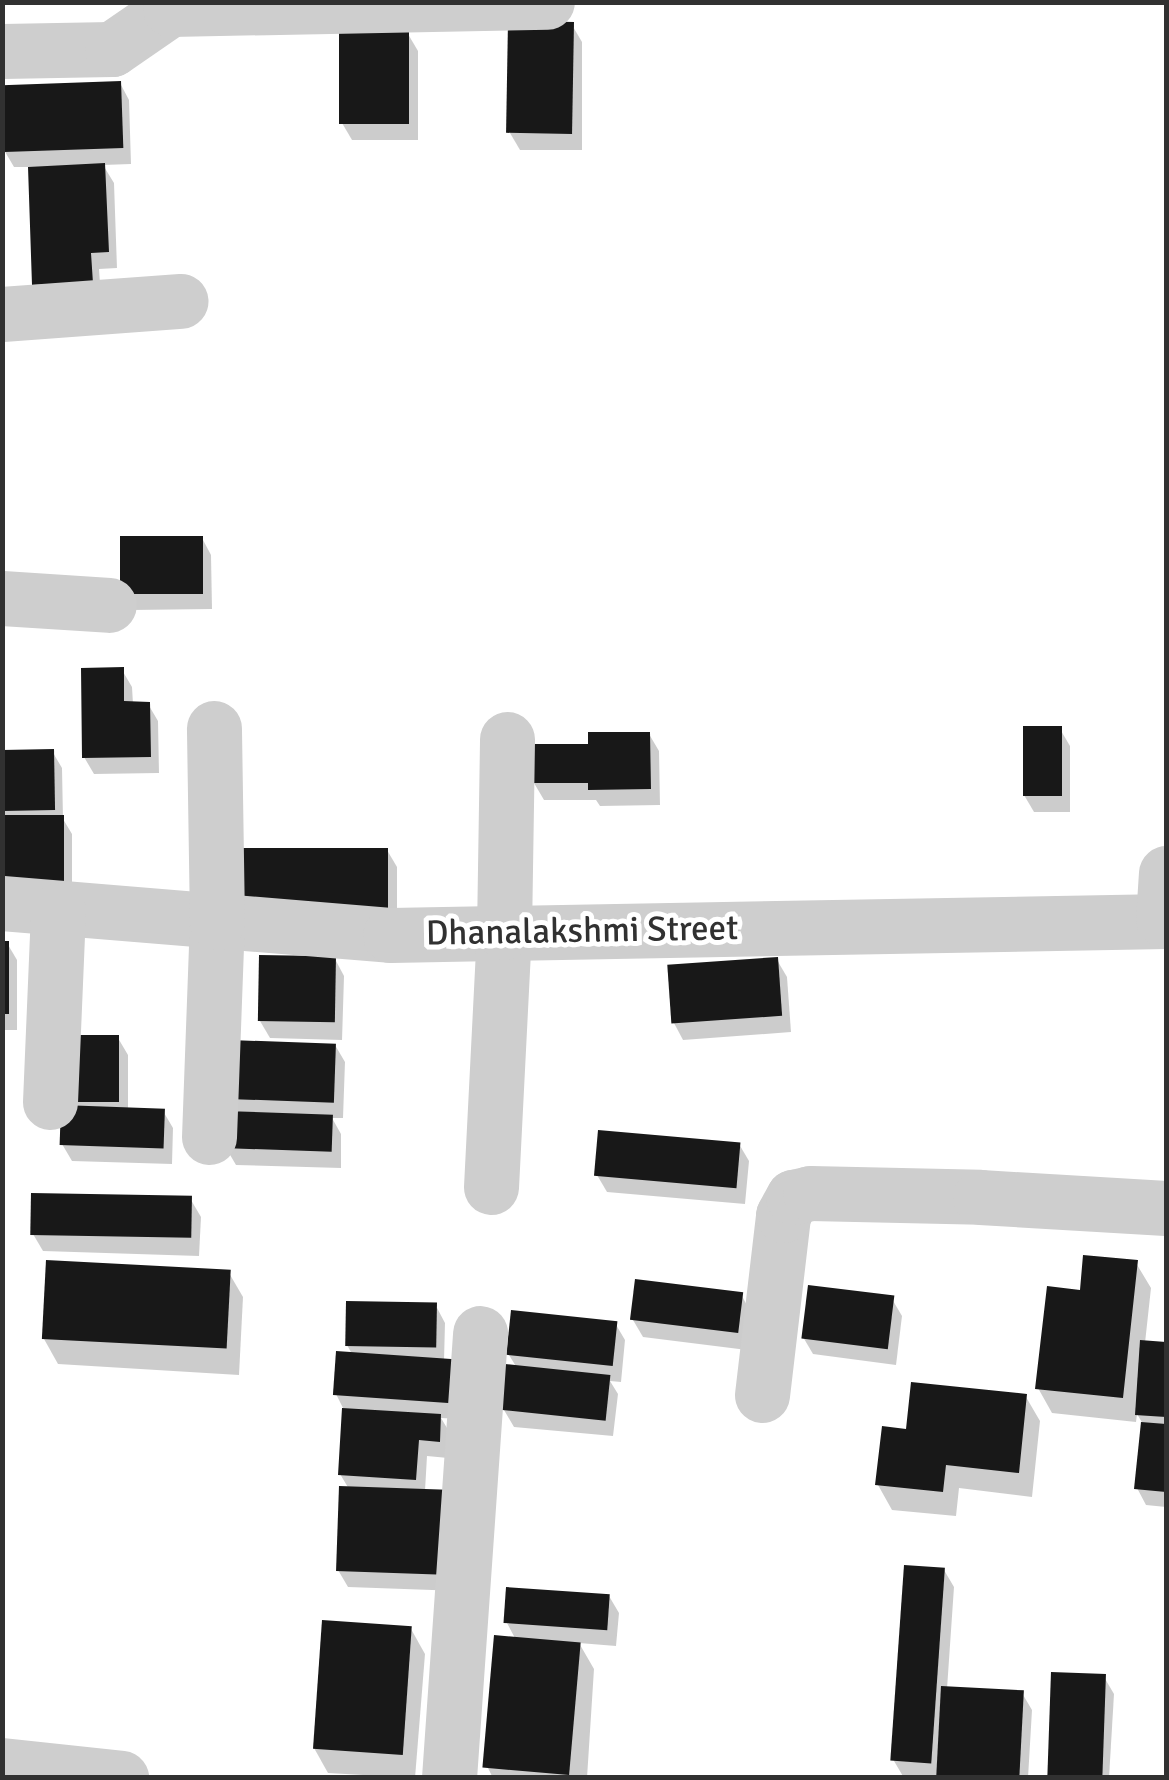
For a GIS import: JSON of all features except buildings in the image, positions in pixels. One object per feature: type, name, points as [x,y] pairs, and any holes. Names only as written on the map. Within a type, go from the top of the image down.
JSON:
[{"type":"street","points":[[2,51],[112,49],[170,9],[547,2]]},
{"type":"street","points":[[2,314],[181,301]]},
{"type":"street","points":[[2,598],[109,605]]},
{"type":"street","points":[[210,1138],[217,922],[214,728]]},
{"type":"street","points":[[491,1187],[504,932],[507,739]]},
{"type":"street","name":"Dhanalakshmi Street","points":[[2,903],[390,935],[1165,904]]},
{"type":"street","points":[[50,1102],[58,910]]},
{"type":"street","points":[[762,1395],[783,1215],[793,1197],[810,1193],[980,1197],[1166,1208]]},
{"type":"street","points":[[449,1778],[480,1332]]},
{"type":"street","points":[[2,1765],[120,1778]]}]
